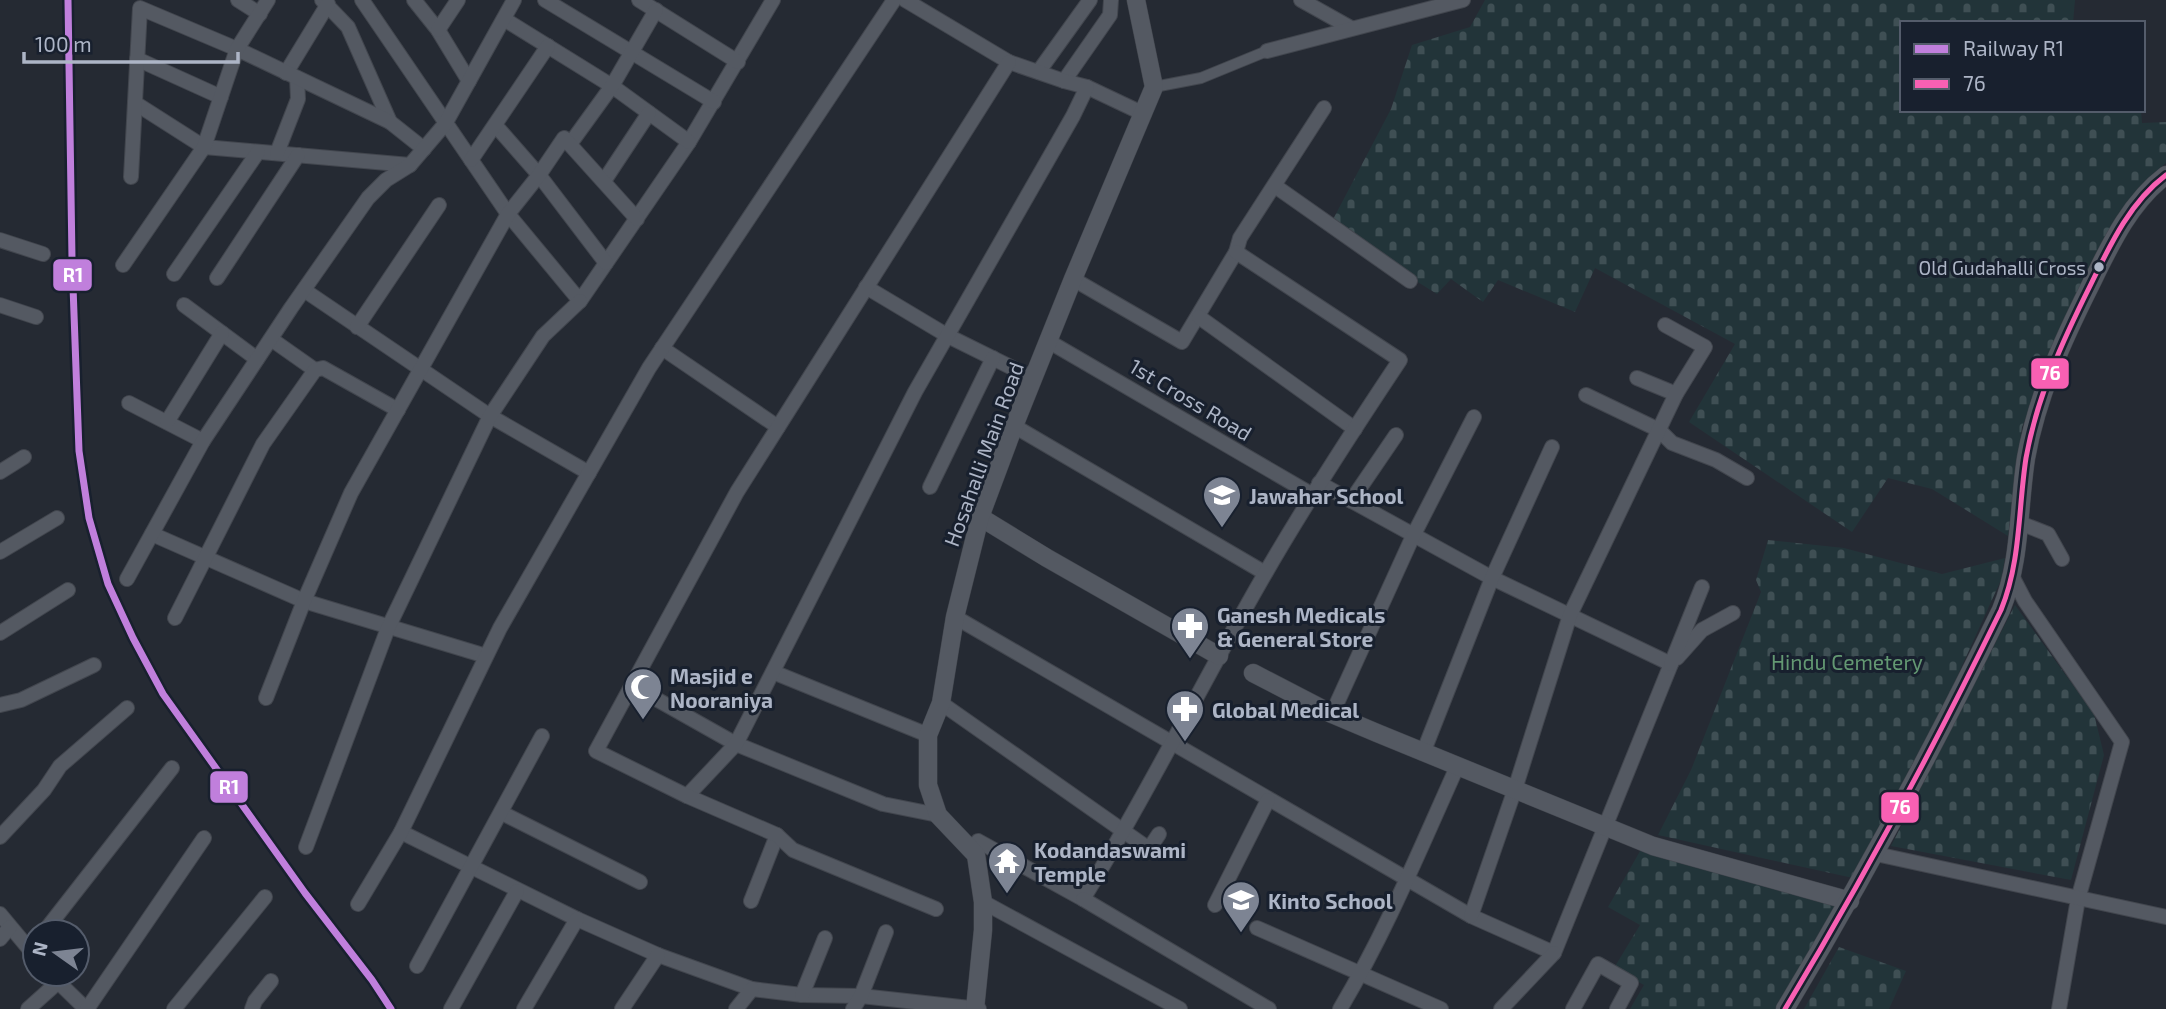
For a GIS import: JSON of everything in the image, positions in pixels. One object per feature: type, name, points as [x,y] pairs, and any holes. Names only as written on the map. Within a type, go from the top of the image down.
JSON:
[{"type":"street","points":[[238,0],[260,13]]},
{"type":"street","points":[[123,265],[204,147],[237,50],[268,0]]},
{"type":"street","points":[[362,0],[508,214],[580,302]]},
{"type":"street","points":[[414,0],[438,30],[469,81]]},
{"type":"street","points":[[438,30],[458,0]]},
{"type":"street","points":[[127,579],[203,441],[257,359],[368,198],[386,180],[410,165],[445,124],[514,0]]},
{"type":"street","points":[[545,0],[713,102]]},
{"type":"street","points":[[639,0],[738,62]]},
{"type":"street","points":[[306,847],[388,628],[490,416],[543,336],[580,302],[637,219],[689,142],[773,0]]},
{"type":"street","points":[[358,904],[401,832],[486,656],[663,348],[894,0]]},
{"type":"street","points":[[905,0],[1009,62],[1064,82],[1087,86],[1144,114]]},
{"type":"street","points":[[1039,71],[1090,0]]},
{"type":"street","points":[[1064,82],[1110,15],[1111,0]]},
{"type":"street","points":[[1136,0],[1154,87],[1201,78],[1267,51],[1351,27],[1410,15],[1462,0]]},
{"type":"street","points":[[1301,0],[1351,27]]},
{"type":"street","points":[[1410,15],[1418,0]]},
{"type":"street","points":[[277,153],[298,99],[292,75],[325,2],[348,27],[390,122]]},
{"type":"street","points":[[131,177],[140,8],[292,75],[390,122],[424,149]]},
{"type":"street","points":[[570,144],[612,86],[656,10]]},
{"type":"street","points":[[504,19],[612,86],[689,142]]},
{"type":"street","points":[[471,160],[548,46]]},
{"type":"street","points":[[137,59],[221,97]]},
{"type":"street","points":[[936,909],[793,850],[777,835],[687,796],[596,751],[737,492],[1009,62]]},
{"type":"street","points":[[687,796],[736,744],[915,392],[1073,116],[1087,86]]},
{"type":"street","name":"Hosahalli Main Road","points":[[976,855],[938,815],[928,785],[928,735],[941,703],[955,617],[980,517],[1014,426],[1154,87]]},
{"type":"street","points":[[135,103],[204,147],[410,165]]},
{"type":"street","points":[[1073,279],[1182,342],[1236,253],[1240,237],[1324,108]]},
{"type":"street","points":[[604,181],[649,113]]},
{"type":"street","points":[[496,126],[539,175],[606,263]]},
{"type":"street","points":[[266,698],[351,493],[508,214],[564,138],[637,219]]},
{"type":"street","points":[[174,275],[258,152]]},
{"type":"street","points":[[217,278],[298,155]]},
{"type":"street","points":[[1785,1009],[1876,854],[1943,728],[2001,610],[2013,578],[2026,458],[2039,403],[2054,363],[2112,242],[2137,205],[2166,175]]},
{"type":"street","points":[[1275,186],[1410,281]]},
{"type":"street","points":[[357,327],[439,205]]},
{"type":"street","points":[[0,240],[43,254]]},
{"type":"street","points":[[1083,899],[1125,831],[1265,573],[1315,489],[1401,360],[1236,253]]},
{"type":"street","points":[[866,287],[948,336],[1033,378]]},
{"type":"street","points":[[304,290],[490,416],[589,473]]},
{"type":"street","points":[[184,304],[257,359]]},
{"type":"street","points":[[0,305],[36,317]]},
{"type":"street","points":[[1199,317],[1355,429]]},
{"type":"street","points":[[1471,916],[1515,789],[1570,615],[1676,394],[1705,347],[1665,325]]},
{"type":"street","points":[[167,422],[222,333]]},
{"type":"street","points":[[271,339],[315,370]]},
{"type":"street","name":"1st Cross Road","points":[[1048,341],[1315,489],[1351,501],[1492,578],[1671,664]]},
{"type":"street","points":[[663,348],[778,427]]},
{"type":"street","points":[[930,487],[993,358]]},
{"type":"street","points":[[175,618],[263,444],[315,370],[323,368],[398,411]]},
{"type":"street","points":[[1637,378],[1676,394]]},
{"type":"street","points":[[1586,395],[1659,430],[1672,443],[1700,452],[1747,478]]},
{"type":"street","points":[[129,402],[203,441]]},
{"type":"street","points":[[1332,714],[1413,536],[1474,417]]},
{"type":"street","points":[[1014,426],[1265,573]]},
{"type":"street","points":[[1351,501],[1396,435]]},
{"type":"street","points":[[1423,753],[1492,578],[1552,447]]},
{"type":"street","points":[[0,472],[24,457]]},
{"type":"street","points":[[980,517],[1219,656]]},
{"type":"street","points":[[0,552],[57,518]]},
{"type":"street","points":[[2020,523],[2048,534],[2062,559]]},
{"type":"street","points":[[152,534],[304,601],[486,656]]},
{"type":"street","points":[[2013,578],[2025,601],[2122,742],[2078,899],[2059,1009]]},
{"type":"street","points":[[1501,1009],[1554,953],[1702,587]]},
{"type":"street","points":[[0,633],[68,590]]},
{"type":"street","points":[[1671,664],[1702,630],[1732,613]]},
{"type":"street","points":[[955,617],[1268,800],[1408,877],[1471,916],[1554,953]]},
{"type":"street","points":[[0,705],[21,700],[94,664]]},
{"type":"street","points":[[773,672],[928,735]]},
{"type":"street","points":[[1253,673],[1332,714],[1653,846],[1850,901]]},
{"type":"street","points":[[633,686],[736,744],[883,804],[938,815]]},
{"type":"street","points":[[941,703],[1149,849],[1159,834]]},
{"type":"street","points":[[0,837],[44,790],[60,766],[127,708]]},
{"type":"street","points":[[417,966],[542,736]]},
{"type":"street","points":[[1340,1009],[1362,973],[1457,767]]},
{"type":"street","points":[[55,918],[172,768]]},
{"type":"street","points":[[1215,905],[1268,800]]},
{"type":"street","points":[[502,813],[640,882]]},
{"type":"street","points":[[401,832],[577,919],[658,955],[752,989],[802,995],[861,996],[977,1008],[983,902],[976,855],[978,841],[1083,899],[1269,1009]]},
{"type":"street","points":[[751,901],[777,835]]},
{"type":"street","points":[[64,988],[87,1009],[204,838]]},
{"type":"street","points":[[1876,854],[2166,917]]},
{"type":"street","points":[[451,1009],[517,891]]},
{"type":"street","points":[[174,1009],[265,897]]},
{"type":"street","points":[[983,902],[1180,1009]]},
{"type":"street","points":[[0,914],[21,938]]},
{"type":"street","points":[[524,1009],[577,919]]},
{"type":"street","points":[[0,939],[10,927]]},
{"type":"street","points":[[1257,928],[1441,1009]]},
{"type":"street","points":[[853,1009],[861,996],[886,932]]},
{"type":"street","points":[[802,995],[825,938]]},
{"type":"street","points":[[622,1009],[658,955]]},
{"type":"street","points":[[1573,1009],[1598,964],[1631,983],[1617,1009]]},
{"type":"street","points":[[252,1009],[271,981]]},
{"type":"street","points":[[27,1009],[45,988]]},
{"type":"street","points":[[736,1009],[752,989]]},
{"type":"green space","points":[[1485,0],[2075,0],[2073,21],[1900,21],[1900,112],[2141,112],[2142,123],[2166,122],[2166,163],[2121,215],[2095,258],[2022,427],[2008,536],[1932,489],[1888,478],[1852,532],[1689,422],[1735,344],[1595,268],[1575,312],[1498,280],[1483,302],[1451,279],[1437,294],[1329,227],[1391,109],[1412,45],[1470,27]]},
{"type":"green space","name":"Hindu Cemetery","points":[[1768,540],[1844,548],[1942,574],[2005,558],[2001,580],[1951,690],[1853,878],[1658,835],[1691,770],[1761,592],[1756,580]]},
{"type":"green space","name":"Hindu Cemetery","points":[[2015,605],[2094,714],[2104,755],[2071,880],[1891,846]]},
{"type":"green space","points":[[1643,846],[1838,904],[1777,1009],[1630,1009],[1644,985],[1614,968],[1640,925],[1608,907]]},
{"type":"green space","points":[[1839,947],[1906,971],[1889,1009],[1804,1009]]},
{"type":"rail line","name":"R1","points":[[68,0],[72,259],[79,451],[89,518],[108,584],[163,694],[391,1009]]},
{"type":"transit line","name":"76","points":[[1785,1009],[1898,812],[2001,610],[2016,554],[2026,458],[2052,369],[2114,239],[2131,211],[2166,175]]},
{"type":"place","name":"Old Gudahalli Cross","points":[[2099,267]]},
{"type":"place","name":"Jawahar School","points":[[1222,529]]},
{"type":"place","name":"Ganesh Medicals & General Store","points":[[1190,660]]},
{"type":"place","name":"Masjid e Nooraniya","points":[[643,721]]},
{"type":"place","name":"Global Medical","points":[[1185,743]]},
{"type":"place","name":"Kodandaswami Temple","points":[[1007,895]]},
{"type":"place","name":"Kinto School","points":[[1241,934]]}]
